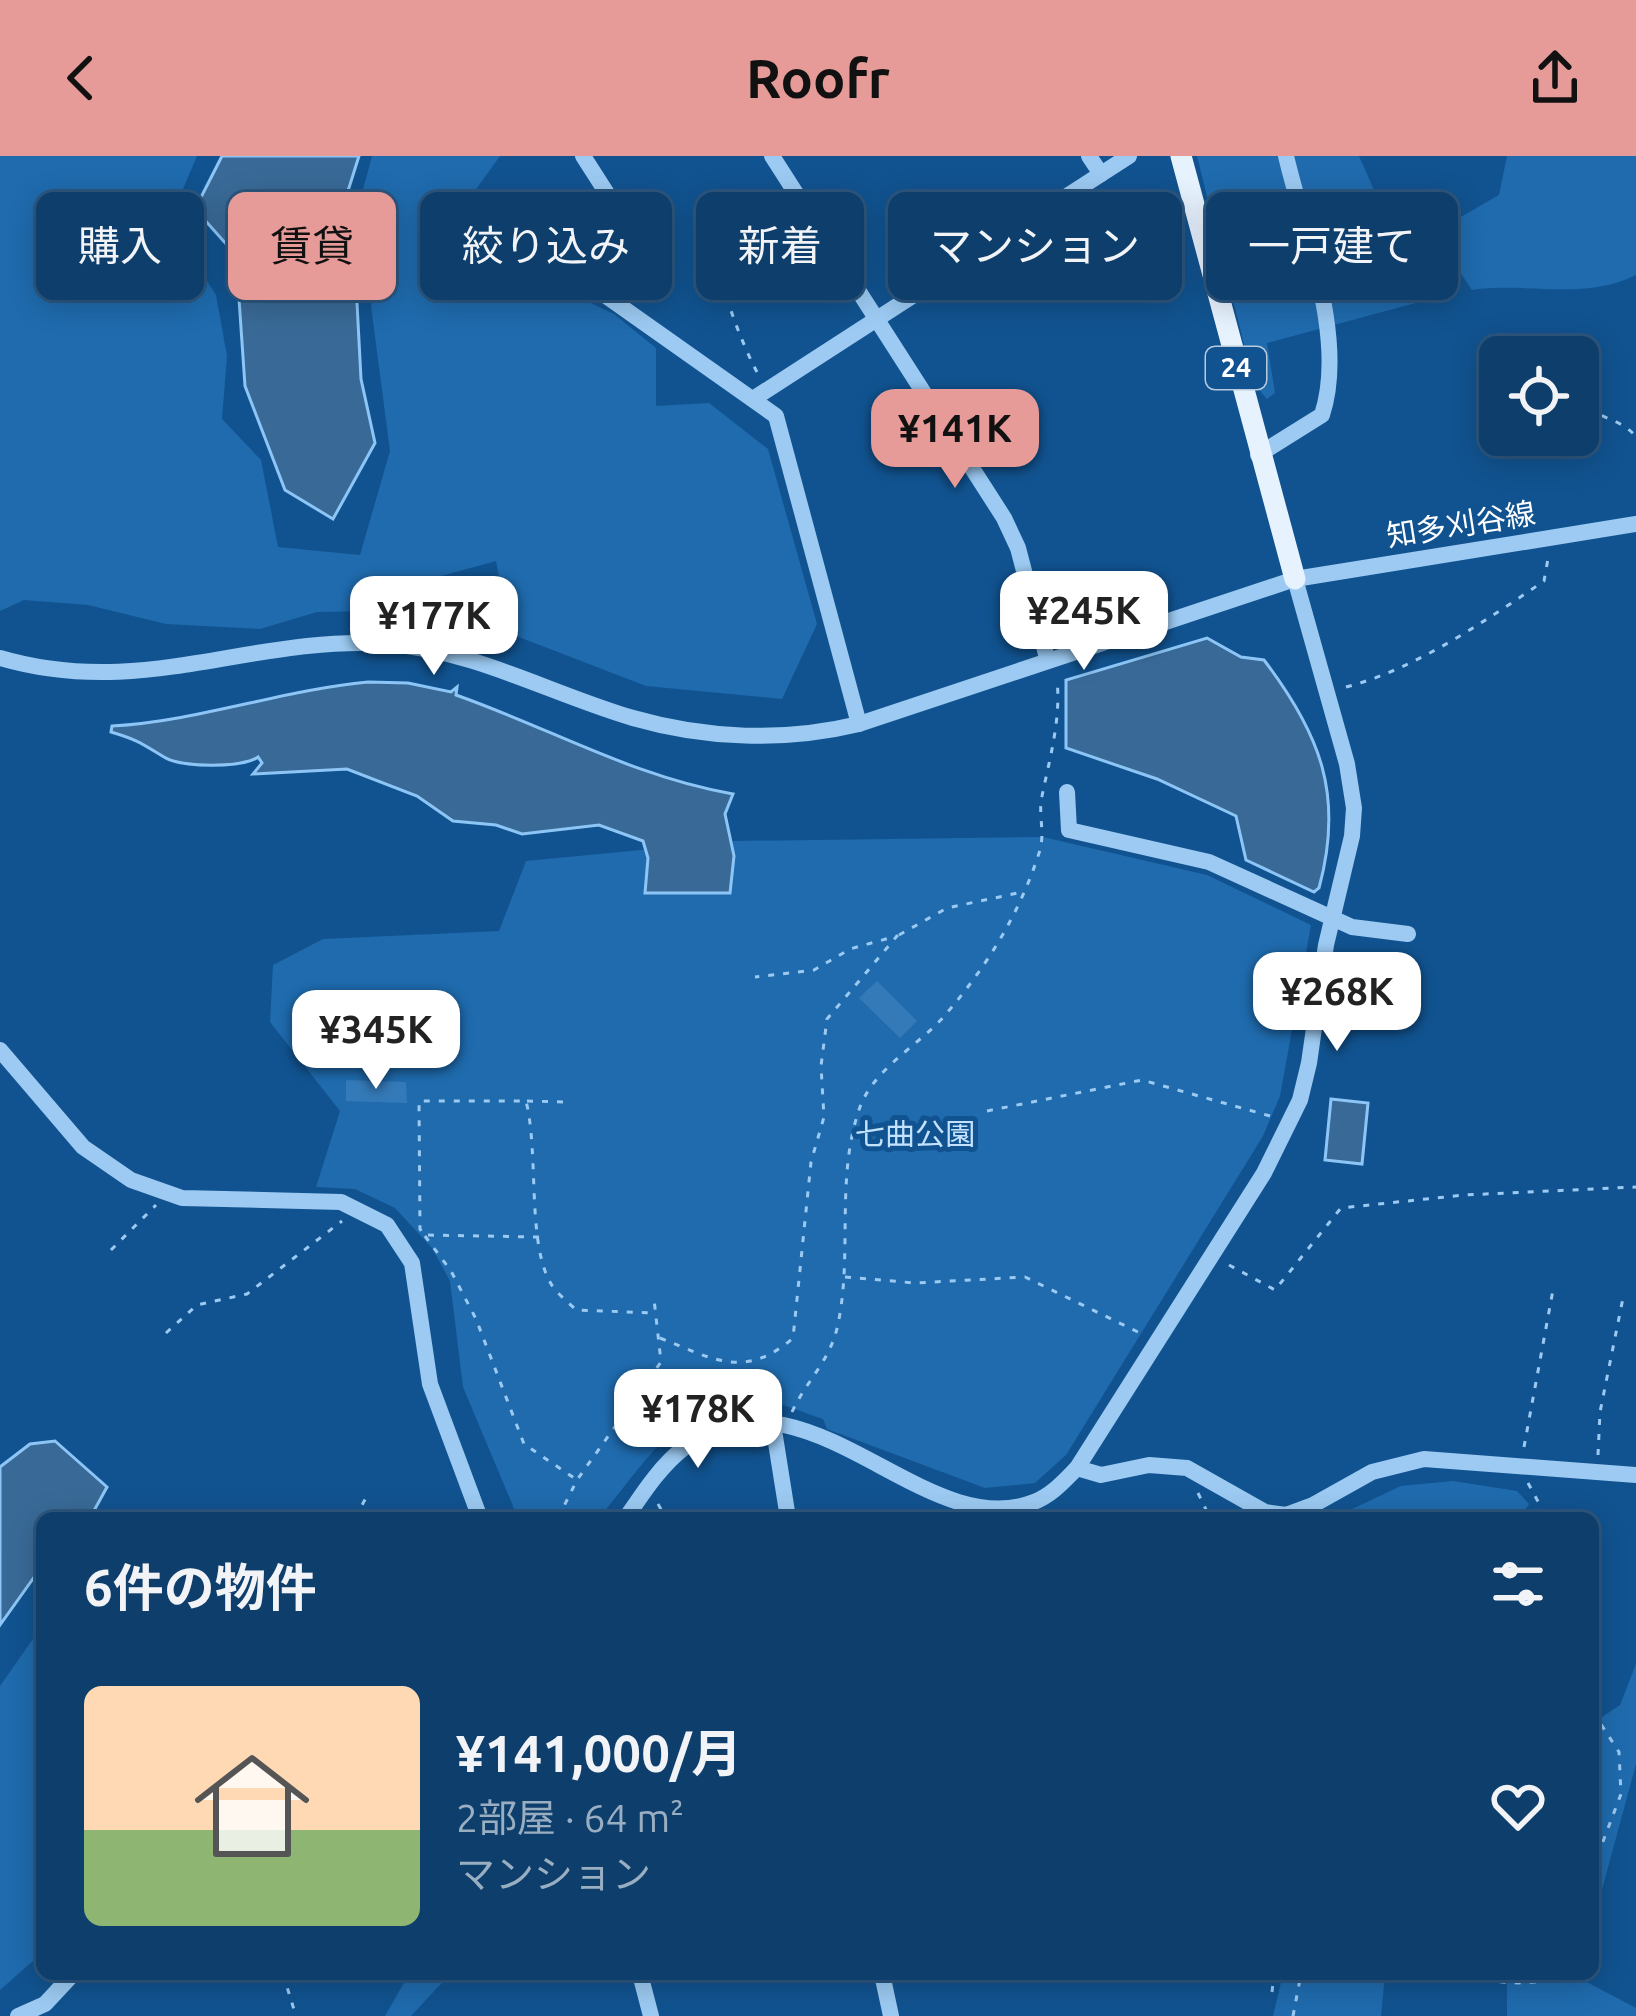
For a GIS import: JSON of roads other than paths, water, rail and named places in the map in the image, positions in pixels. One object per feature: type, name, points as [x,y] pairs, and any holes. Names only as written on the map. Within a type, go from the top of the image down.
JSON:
[{"type":"main road","name":"24","points":[[1181,156],[1295,579]]},
{"type":"street","points":[[583,156],[608,195],[524,238],[761,394],[776,416],[859,724]]},
{"type":"street","points":[[772,156],[1004,518],[1018,548],[1047,658]]},
{"type":"street","points":[[1089,156],[1101,174]]},
{"type":"street","points":[[761,394],[1129,156]]},
{"type":"street","points":[[1258,454],[1322,416],[1333,383],[1330,340],[1286,156]]},
{"type":"street","name":"知多刈谷線","points":[[0,658],[65,672],[108,674],[167,670],[332,645],[387,644],[482,662],[630,717],[677,729],[769,736],[859,724],[1295,579],[1636,524]]},
{"type":"street","points":[[630,1512],[660,1472],[694,1442],[726,1426],[780,1424],[946,1496],[1014,1512],[1051,1493],[1077,1468],[1290,1123],[1309,1063],[1354,808],[1295,579]]},
{"type":"street","points":[[1067,792],[1070,830],[1209,862],[1332,920],[1408,934]]},
{"type":"street","points":[[0,1051],[83,1147],[131,1180],[209,1201],[313,1198],[352,1206],[387,1225],[412,1263],[430,1384],[478,1512]]},
{"type":"street","points":[[780,1424],[787,1512]]},
{"type":"street","points":[[1294,1512],[1372,1472],[1407,1461],[1458,1458],[1636,1474]]},
{"type":"street","points":[[1077,1468],[1101,1474],[1170,1465],[1265,1512]]},
{"type":"street","points":[[18,2016],[45,2004],[67,1980]]},
{"type":"street","points":[[642,1980],[651,2016]]},
{"type":"street","points":[[883,1980],[891,2016]]},
{"type":"park label","name":"七曲公園","points":[[915,1135]]}]
